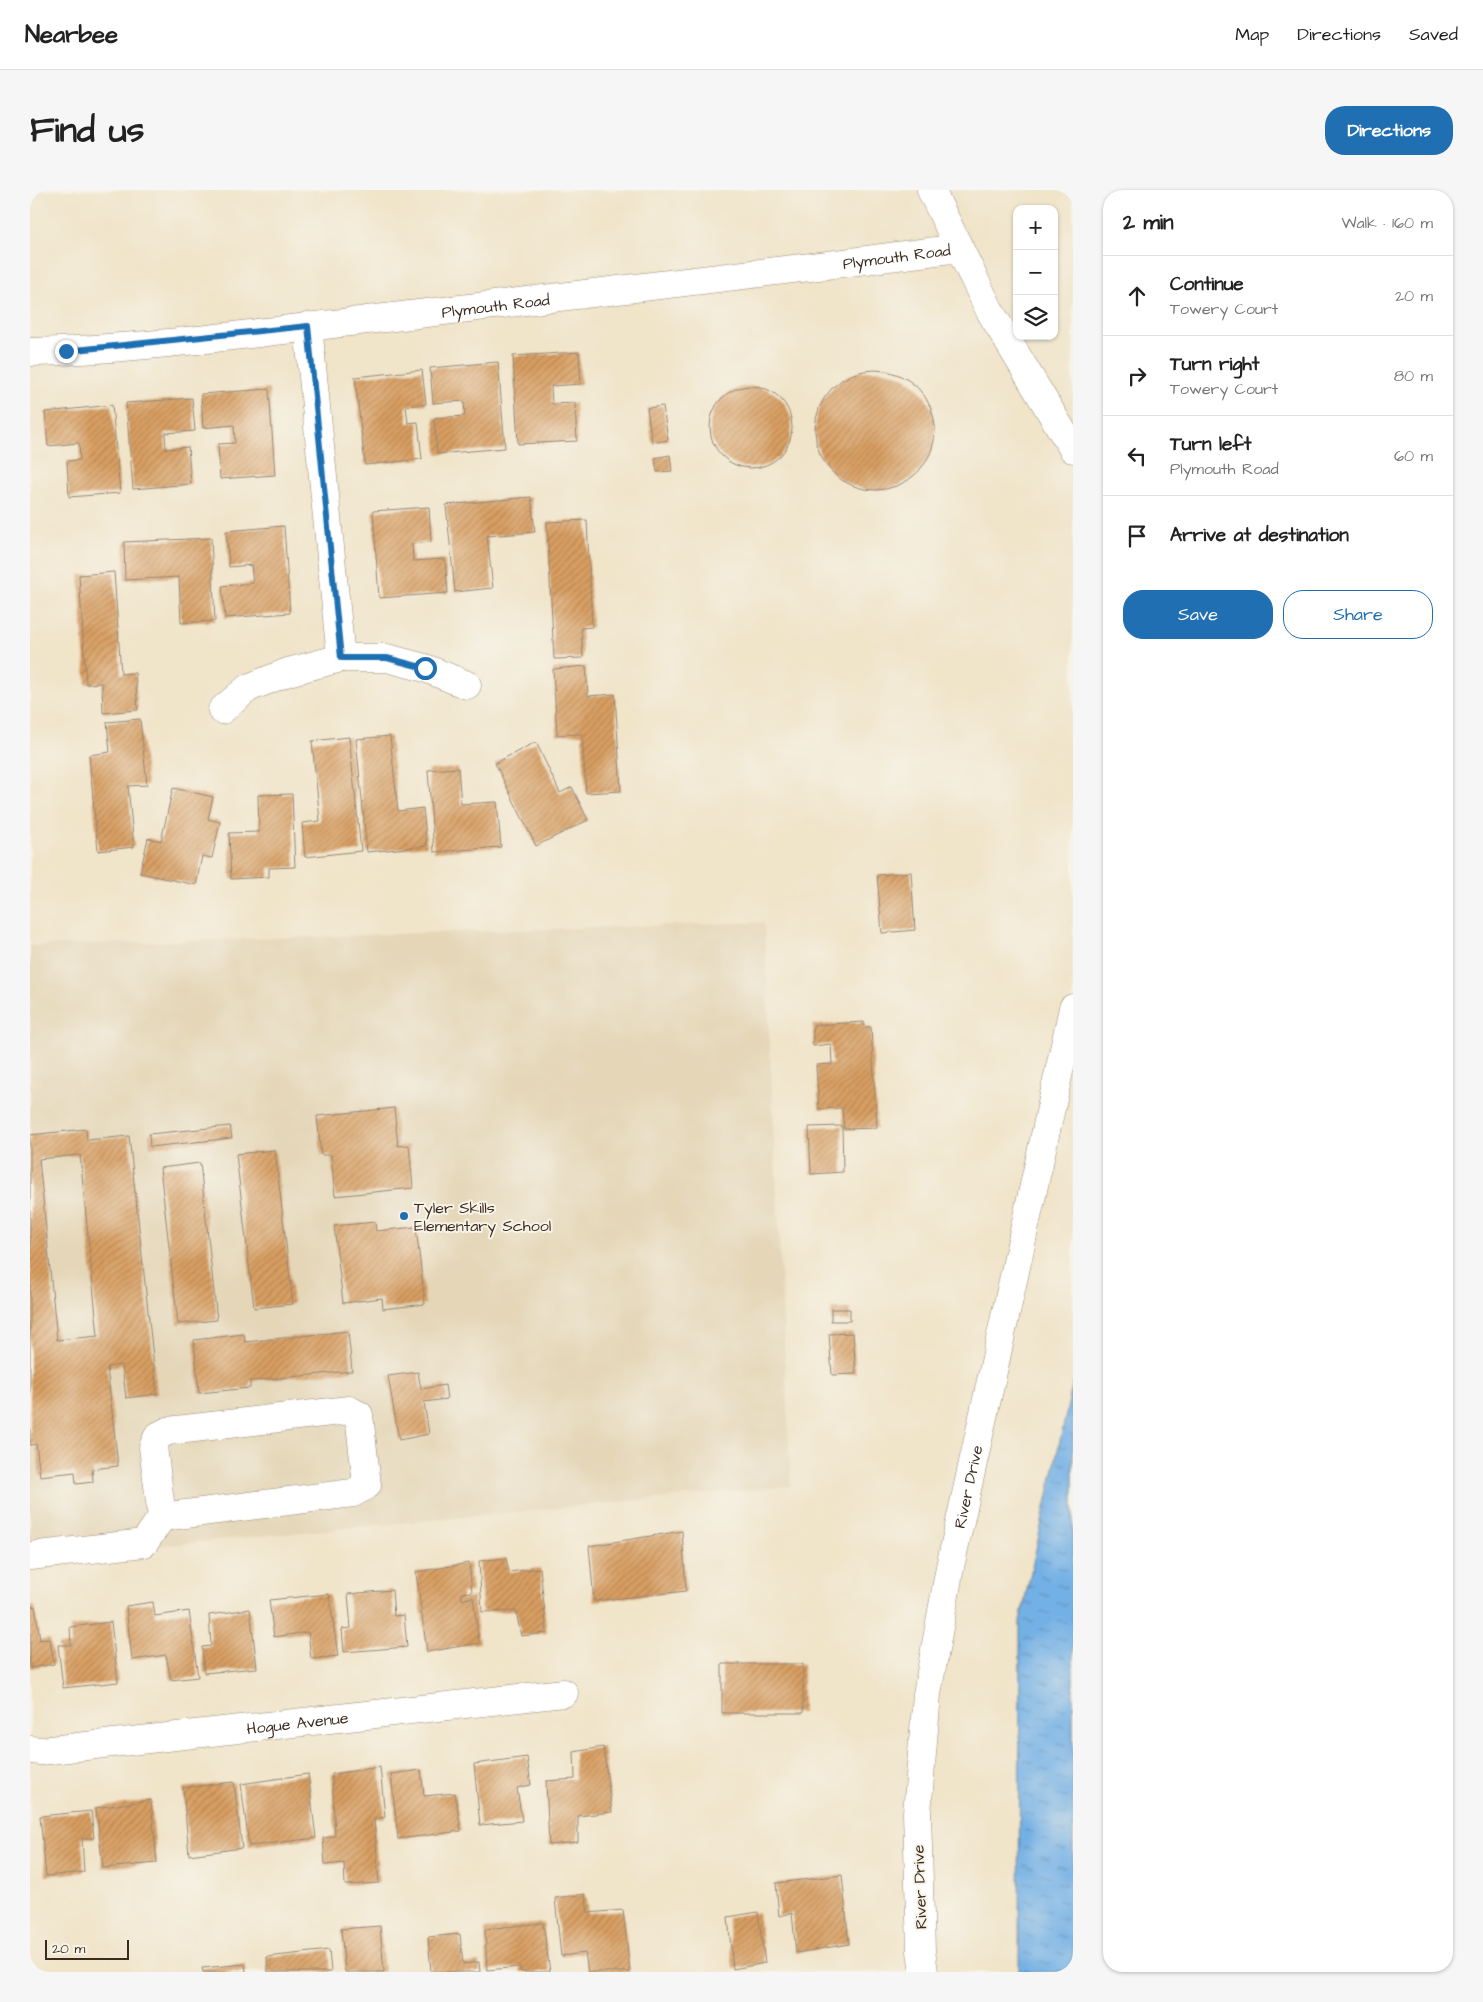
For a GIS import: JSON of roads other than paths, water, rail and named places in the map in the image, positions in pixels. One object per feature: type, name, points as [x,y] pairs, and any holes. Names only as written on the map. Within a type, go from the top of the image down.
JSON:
[{"type":"street","points":[[931,190],[990,311],[1073,450]]},
{"type":"street","name":"Plymouth Road","points":[[30,352],[104,348],[308,326],[591,294],[959,248]]},
{"type":"street","points":[[308,326],[341,658]]},
{"type":"street","points":[[222,710],[248,688],[288,672],[341,658],[387,658],[425,668],[467,685]]},
{"type":"street","name":"River Drive","points":[[924,1972],[917,1813],[927,1694],[950,1567],[1073,1008]]},
{"type":"street","points":[[30,1556],[144,1543],[162,1517],[153,1447],[158,1436],[168,1431],[349,1410],[359,1415],[367,1485],[353,1493],[162,1517]]},
{"type":"street","name":"Hogue Avenue","points":[[30,1750],[41,1751],[564,1693]]},
{"type":"water","points":[[1073,1382],[1073,1972],[1019,1972],[1020,1621]]},
{"type":"place","name":"Tyler Skills Elementary School","points":[[404,1216]]}]
